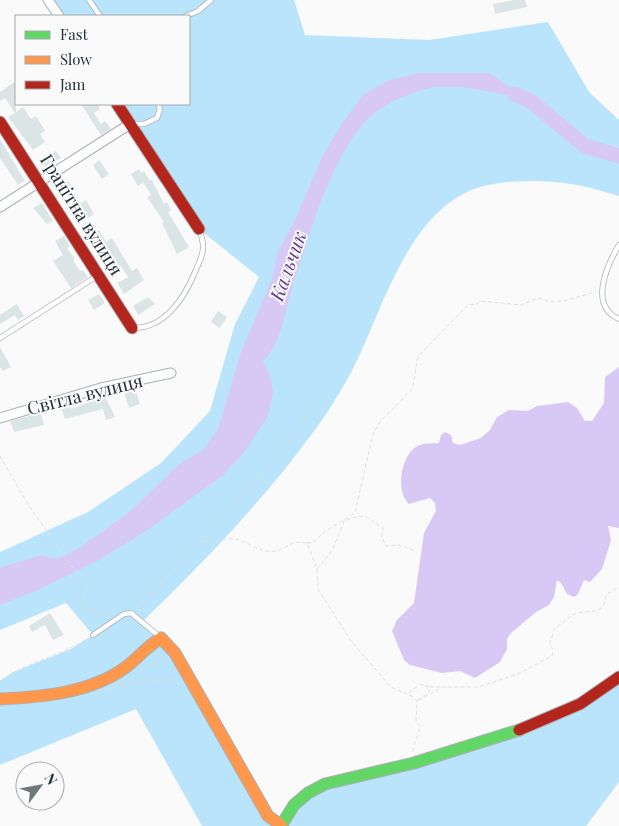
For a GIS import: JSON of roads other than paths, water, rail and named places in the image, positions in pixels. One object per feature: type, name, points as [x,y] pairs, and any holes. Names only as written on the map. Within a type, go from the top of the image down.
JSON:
[{"type":"street","points":[[48,0],[58,15]]},
{"type":"street","points":[[118,105],[199,229]]},
{"type":"street","name":"Гранітна вулиця","points":[[0,122],[132,328]]},
{"type":"street","points":[[0,207],[130,124]]},
{"type":"street","name":"Світла вулиця","points":[[0,418],[101,388],[171,373]]},
{"type":"street","points":[[0,699],[40,697],[86,687],[125,668],[148,646],[161,638],[175,653],[268,816],[281,826],[294,806],[308,793],[325,784],[414,763],[556,717],[580,704],[619,677]]},
{"type":"lane","points":[[89,0],[99,15]]},
{"type":"lane","points":[[188,15],[198,11],[211,0]]},
{"type":"lane","points":[[130,124],[151,122],[157,118],[160,109],[158,105]]},
{"type":"lane","points":[[132,328],[144,328],[166,316],[182,300],[202,254],[203,246],[199,229]]},
{"type":"lane","points":[[619,246],[601,291],[602,303],[608,312],[619,320]]},
{"type":"lane","points":[[0,338],[99,275]]},
{"type":"lane","points":[[93,635],[124,614],[131,614],[161,638]]},
{"type":"water","points":[[419,73],[489,73],[532,102],[474,89],[439,87],[421,90],[400,98],[373,114],[354,136],[343,154],[322,198],[293,285],[279,336],[263,361],[271,378],[273,393],[268,416],[243,454],[223,475],[146,531],[97,561],[40,589],[0,605],[0,568],[41,555],[57,559],[81,547],[132,510],[178,465],[204,449],[218,429],[241,352],[273,276],[278,251],[293,224],[323,155],[343,122],[363,95],[387,81]]},
{"type":"water","points":[[619,367],[619,528],[608,526],[611,540],[602,569],[590,582],[584,580],[578,594],[574,597],[567,594],[561,583],[557,580],[554,597],[549,605],[536,612],[510,634],[507,639],[507,649],[500,662],[475,678],[460,671],[442,673],[410,665],[404,660],[392,631],[397,620],[414,603],[424,533],[436,511],[435,503],[430,498],[409,504],[402,491],[402,474],[411,452],[421,444],[439,443],[441,435],[445,432],[451,435],[453,443],[460,445],[481,438],[490,430],[497,417],[509,410],[528,411],[537,406],[568,402],[577,408],[585,421],[592,421],[604,403],[605,377]]},
{"type":"waterway","name":"Кальчик","points":[[515,94],[532,102],[585,146],[619,156]]}]
